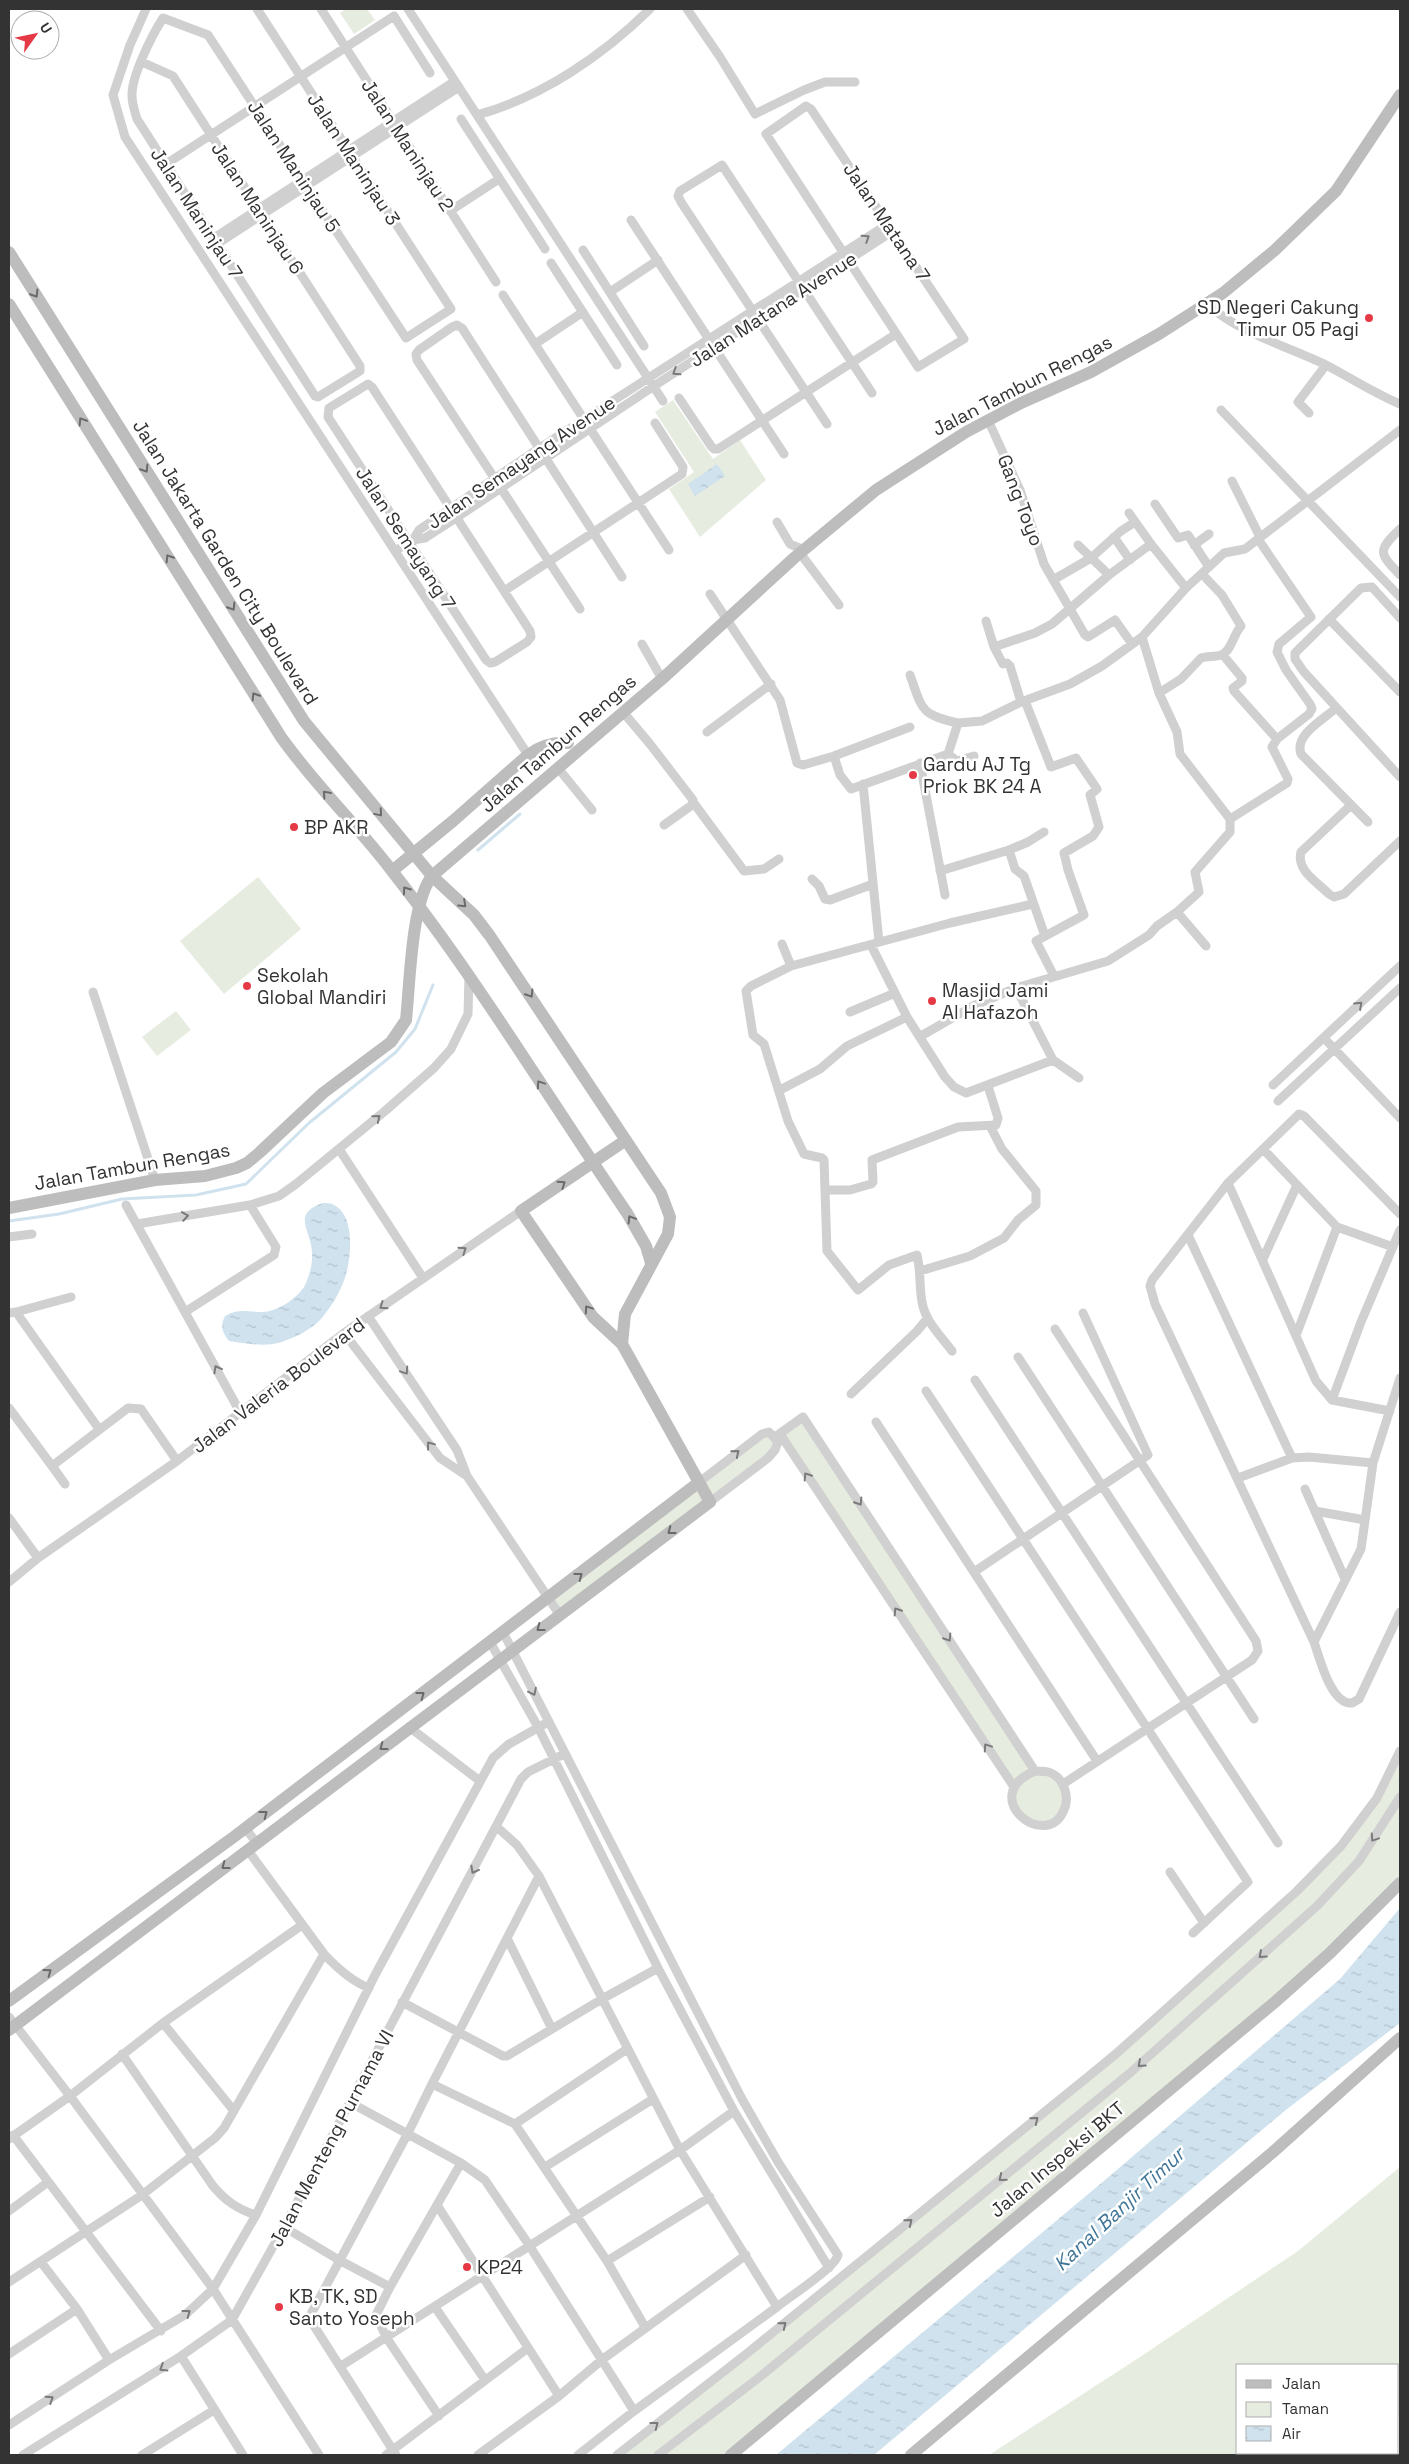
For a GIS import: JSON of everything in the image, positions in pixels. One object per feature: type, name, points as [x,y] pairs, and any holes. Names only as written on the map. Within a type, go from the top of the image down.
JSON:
[{"type":"street","points":[[146,9],[126,53],[114,95],[125,137],[528,755]]},
{"type":"street","name":"Jalan Maninjau 3","points":[[257,9],[451,309],[406,338]]},
{"type":"street","name":"Jalan Maninjau 2","points":[[320,9],[496,282]]},
{"type":"street","points":[[408,9],[663,401]]},
{"type":"street","points":[[477,115],[524,98],[568,74],[630,28],[650,9]]},
{"type":"street","points":[[687,9],[720,57],[755,114],[825,82],[855,82]]},
{"type":"street","points":[[166,164],[394,16],[430,73]]},
{"type":"street","name":"Jalan Maninjau 7","points":[[163,18],[134,83],[131,95],[137,119],[316,397]]},
{"type":"street","name":"Jalan Maninjau 5","points":[[163,18],[208,35],[406,338]]},
{"type":"street","name":"Jalan Maninjau 6","points":[[142,62],[173,76],[361,368],[316,397]]},
{"type":"street","points":[[215,241],[457,84]]},
{"type":"street","name":"Jalan Tambun Rengas","points":[[9,1208],[154,1180],[205,1176],[246,1163],[323,1092],[391,1042],[406,1020],[419,909],[426,884],[432,876],[558,768],[625,715],[662,679],[729,623],[876,490],[920,460],[992,427],[1021,403],[1091,372],[1211,307],[1275,250],[1336,191],[1400,95]]},
{"type":"street","name":"Jalan Matana 7","points":[[845,256],[766,134],[809,107],[964,339],[918,367],[896,334]]},
{"type":"street","points":[[461,119],[545,249]]},
{"type":"street","points":[[827,424],[678,196],[680,191],[722,165],[872,394]]},
{"type":"street","points":[[450,210],[499,178]]},
{"type":"street","points":[[631,220],[784,454]]},
{"type":"street","name":"Jalan Matana Avenue","points":[[648,378],[711,343],[890,227]]},
{"type":"street","points":[[583,250],[644,346]]},
{"type":"street","name":"Jalan Jakarta Garden City Boulevard","points":[[9,252],[304,721],[432,876],[474,914],[661,1193],[670,1218],[668,1234],[651,1263],[626,1314],[622,1344]]},
{"type":"street","points":[[679,398],[714,449],[896,334],[845,256]]},
{"type":"street","points":[[610,292],[658,260]]},
{"type":"street","points":[[551,263],[617,365]]},
{"type":"street","points":[[504,295],[583,420],[669,550]]},
{"type":"street","points":[[9,304],[281,737],[301,765],[392,871],[469,976],[635,1226],[646,1246],[651,1263]]},
{"type":"street","points":[[1211,307],[1237,324],[1326,365],[1377,394],[1400,404]]},
{"type":"street","points":[[535,344],[583,312]]},
{"type":"street","points":[[580,609],[417,360],[416,354],[432,340],[458,325],[462,328],[622,578]]},
{"type":"street","name":"Jalan Matana Avenue","points":[[654,386],[711,343]]},
{"type":"street","points":[[1309,413],[1298,402],[1326,365]]},
{"type":"street","name":"Jalan Semayang Avenue","points":[[411,541],[419,530],[450,508],[648,378]]},
{"type":"street","name":"Jalan Semayang 7","points":[[450,508],[372,387],[368,384],[329,408],[327,412],[486,660],[490,663],[495,662],[528,642],[531,637],[530,631],[504,591]]},
{"type":"street","name":"Jalan Semayang Avenue","points":[[411,541],[425,538],[501,490],[544,458],[654,386]]},
{"type":"street","points":[[1221,410],[1400,597]]},
{"type":"street","points":[[450,508],[504,591],[638,504],[684,471],[655,423]]},
{"type":"street","name":"Gang Toyo","points":[[992,427],[1020,490],[1044,564],[1086,636],[1115,620],[1132,644]]},
{"type":"street","points":[[910,675],[923,710],[933,717],[958,723],[982,721],[1023,702],[1070,684],[1102,666],[1142,637],[1186,588],[1224,553],[1244,549],[1400,430]]},
{"type":"street","points":[[1230,819],[1287,783],[1288,779],[1272,748],[1277,739],[1302,721],[1312,709],[1286,670],[1277,652],[1279,644],[1311,617],[1259,538],[1232,482]]},
{"type":"street","points":[[1155,504],[1178,538],[1187,535],[1206,570],[1241,623],[1232,639],[1232,646],[1223,655],[1200,658],[1181,679],[1160,693]]},
{"type":"street","points":[[1129,513],[1186,588]]},
{"type":"street","points":[[776,522],[790,544],[804,555],[839,605]]},
{"type":"street","points":[[1053,580],[1091,558],[1114,537],[1136,522]]},
{"type":"street","points":[[1400,529],[1385,543],[1382,550],[1384,558],[1400,575]]},
{"type":"street","points":[[1194,545],[1210,534]]},
{"type":"street","points":[[1114,537],[1130,560]]},
{"type":"street","points":[[395,551],[411,541]]},
{"type":"street","points":[[994,647],[1035,633],[1052,624],[1109,575],[1151,544]]},
{"type":"street","points":[[1078,545],[1109,575]]},
{"type":"street","points":[[1400,618],[1372,587],[1366,586],[1361,588],[1298,648],[1295,660],[1336,708],[1400,777]]},
{"type":"street","points":[[710,594],[780,700],[788,736],[798,764],[803,765],[834,756],[910,726]]},
{"type":"street","points":[[1329,619],[1400,692]]},
{"type":"street","points":[[986,622],[994,647],[1003,664],[1007,663],[1010,666],[1051,767],[1076,758],[1097,789],[1090,795],[1099,827],[1092,837],[1064,854],[1084,914],[1036,942],[1054,976]]},
{"type":"street","points":[[921,1036],[973,1006],[1016,988],[1108,961],[1147,937],[1157,926],[1177,912],[1199,892],[1195,872],[1230,832],[1230,819],[1184,762],[1180,754],[1177,732],[1160,693],[1142,637]]},
{"type":"street","points":[[642,644],[662,679]]},
{"type":"street","points":[[1223,655],[1242,680],[1233,688],[1234,691],[1277,739]]},
{"type":"street","points":[[707,732],[771,684]]},
{"type":"street","points":[[1336,708],[1301,739],[1299,746],[1302,754],[1368,822]]},
{"type":"street","points":[[625,715],[650,744],[744,871],[764,869],[779,859]]},
{"type":"street","points":[[948,754],[958,723]]},
{"type":"street","name":"Jalan Tambun Rengas","points":[[392,871],[453,821],[528,755],[538,748],[551,743],[568,743]]},
{"type":"street","points":[[834,756],[840,775],[848,788],[851,789],[948,754]]},
{"type":"street","points":[[948,754],[957,761],[974,756]]},
{"type":"street","points":[[920,763],[945,895]]},
{"type":"street","points":[[558,768],[592,810]]},
{"type":"street","points":[[863,784],[875,944],[907,1017],[954,1088],[966,1094],[1053,1060]]},
{"type":"street","points":[[664,825],[693,802]]},
{"type":"street","points":[[1351,806],[1301,852],[1299,861],[1301,867],[1329,894],[1334,897],[1344,894],[1400,840]]},
{"type":"street","points":[[940,870],[1009,850],[1044,832]]},
{"type":"street","points":[[1009,850],[1015,869],[1024,876],[1045,936]]},
{"type":"street","points":[[812,879],[825,899],[830,900],[872,884]]},
{"type":"street","points":[[952,1351],[927,1319],[922,1302],[918,1256],[915,1255],[889,1265],[860,1288],[855,1289],[827,1251],[824,1159],[804,1154],[788,1121],[764,1044],[753,1035],[746,991],[751,986],[791,966],[1033,904]]},
{"type":"street","points":[[1177,912],[1206,946]]},
{"type":"street","points":[[782,944],[791,966]]},
{"type":"street","points":[[1273,1085],[1400,966]]},
{"type":"street","points":[[137,1224],[250,1205],[279,1196],[339,1149],[434,1068],[451,1049],[468,1014],[469,976]]},
{"type":"street","points":[[1016,988],[1053,1060],[1079,1078]]},
{"type":"street","points":[[1278,1101],[1400,988]]},
{"type":"street","points":[[93,992],[154,1180]]},
{"type":"street","points":[[850,1012],[895,993]]},
{"type":"street","points":[[779,1092],[782,1088],[820,1070],[848,1046],[907,1017]]},
{"type":"street","points":[[1324,1038],[1400,1118]]},
{"type":"street","points":[[826,1190],[850,1190],[872,1183],[872,1160],[958,1127],[996,1125],[998,1118],[988,1086]]},
{"type":"street","points":[[1400,1214],[1301,1114],[1297,1115],[1228,1183],[1152,1280],[1151,1293],[1314,1642],[1334,1694],[1346,1704],[1359,1699],[1400,1612]]},
{"type":"street","points":[[920,1271],[970,1256],[1004,1238],[1018,1220],[1036,1205],[1038,1198],[1033,1187],[1002,1149],[990,1126]]},
{"type":"street","points":[[626,1140],[521,1211],[593,1317],[622,1344],[698,1484],[710,1502]]},
{"type":"street","points":[[339,1149],[422,1278]]},
{"type":"street","points":[[1263,1149],[1338,1227],[1393,1246]]},
{"type":"street","points":[[1228,1183],[1297,1333],[1316,1381],[1332,1400],[1390,1411]]},
{"type":"street","points":[[1263,1260],[1297,1185]]},
{"type":"street","points":[[126,1205],[240,1412]]},
{"type":"street","points":[[186,1312],[274,1255],[276,1247],[250,1205]]},
{"type":"street","name":"Jalan Valeria Boulevard","points":[[9,1582],[38,1558],[177,1461],[344,1333],[521,1211]]},
{"type":"street","points":[[1297,1333],[1338,1227]]},
{"type":"street","points":[[1332,1400],[1360,1322],[1400,1230]]},
{"type":"street","points":[[9,1238],[32,1234]]},
{"type":"street","points":[[1188,1236],[1292,1458]]},
{"type":"street","points":[[71,1297],[12,1312],[99,1429]]},
{"type":"street","points":[[974,1572],[1148,1455],[1083,1313]]},
{"type":"street","points":[[368,1316],[457,1450],[467,1476],[560,1614]]},
{"type":"street","points":[[851,1394],[917,1332],[927,1319]]},
{"type":"street","points":[[1055,1329],[1256,1641],[1258,1652],[1252,1660],[1063,1784]]},
{"type":"street","points":[[344,1333],[440,1458],[467,1476]]},
{"type":"street","points":[[1018,1357],[1254,1719]]},
{"type":"street","points":[[1314,1642],[1361,1549],[1373,1463],[1400,1378]]},
{"type":"street","points":[[975,1380],[1278,1843]]},
{"type":"street","points":[[926,1391],[1248,1882],[1193,1933]]},
{"type":"street","points":[[9,1408],[65,1484]]},
{"type":"street","points":[[52,1466],[128,1408],[141,1409],[177,1461]]},
{"type":"street","points":[[777,1436],[803,1417],[1035,1771]]},
{"type":"street","points":[[876,1422],[1097,1761]]},
{"type":"street","points":[[9,2001],[245,1828],[762,1434],[769,1432],[777,1436],[1014,1787]]},
{"type":"street","points":[[319,2455],[214,2292],[70,2096],[11,2024],[252,1846],[710,1502],[771,1455],[778,1442],[777,1436]]},
{"type":"street","points":[[1238,1478],[1292,1458],[1309,1457],[1373,1463]]},
{"type":"street","points":[[1305,1489],[1346,1579]]},
{"type":"street","points":[[1315,1511],[1365,1520]]},
{"type":"street","points":[[9,1518],[38,1558]]},
{"type":"street","points":[[503,1632],[742,2099],[778,2162],[838,2256],[837,2260],[828,2268],[634,2410],[578,2455]]},
{"type":"street","points":[[490,1642],[538,1727],[658,1968],[734,2112],[828,2268]]},
{"type":"street","name":"Jalan Menteng Purnama VI","points":[[9,2425],[108,2360],[185,2315],[214,2292],[256,2215],[369,1988],[493,1758],[501,1750],[548,1722]]},
{"type":"street","points":[[409,1727],[480,1781]]},
{"type":"street","points":[[617,2455],[750,2351],[1116,2054],[1298,1891],[1341,1846],[1377,1798],[1400,1751]]},
{"type":"street","name":"Jalan Menteng Purnama VI","points":[[23,2455],[181,2356],[229,2316],[284,2227],[402,2002],[525,1774],[564,1754]]},
{"type":"street","points":[[1035,1771],[1051,1773],[1063,1784],[1067,1797],[1064,1811],[1055,1821],[1042,1826],[1028,1823],[1017,1814],[1012,1801],[1014,1787],[1022,1776],[1035,1771]]},
{"type":"street","points":[[658,2455],[761,2376],[1138,2067],[1317,1906],[1358,1861],[1400,1797]]},
{"type":"street","points":[[497,1827],[517,1845],[539,1876],[680,2150],[777,2306]]},
{"type":"street","points":[[245,1828],[252,1846],[302,1925],[324,1954],[335,1966],[357,1983],[369,1988]]},
{"type":"street","points":[[1170,1872],[1204,1923]]},
{"type":"street","points":[[528,2348],[392,2454],[341,2366],[311,2321],[311,2314],[408,2133],[539,1876]]},
{"type":"street","name":"Jalan Inspeksi BKT","points":[[731,2455],[1275,2002],[1330,1953],[1400,1883]]},
{"type":"street","points":[[161,2330],[87,2232],[11,2137],[70,2096],[163,2023],[302,1925]]},
{"type":"street","points":[[507,1938],[552,2029]]},
{"type":"street","points":[[9,2282],[142,2195],[193,2156],[224,2128],[324,1954]]},
{"type":"street","points":[[402,2002],[507,2056],[658,1968]]},
{"type":"street","points":[[163,2023],[234,2111]]},
{"type":"street","points":[[911,2455],[1273,2152],[1400,2038]]},
{"type":"street","points":[[515,2124],[627,2049]]},
{"type":"street","points":[[122,2054],[223,2198],[236,2208],[256,2215]]},
{"type":"street","points":[[432,2084],[515,2124],[577,2215],[646,2327]]},
{"type":"street","points":[[545,2167],[653,2099]]},
{"type":"street","points":[[350,2102],[461,2163],[485,2180],[530,2245],[634,2410]]},
{"type":"street","points":[[341,2366],[680,2150],[734,2112]]},
{"type":"street","points":[[439,2416],[386,2337],[376,2315],[461,2163]]},
{"type":"street","points":[[9,2211],[48,2182]]},
{"type":"street","points":[[607,2262],[710,2197]]},
{"type":"street","points":[[437,2205],[559,2396]]},
{"type":"street","points":[[284,2227],[339,2260],[390,2287]]},
{"type":"street","points":[[478,2455],[559,2396],[602,2359],[746,2255]]},
{"type":"street","points":[[41,2262],[77,2309],[108,2360]]},
{"type":"street","points":[[435,2307],[485,2380]]},
{"type":"street","points":[[9,2354],[77,2309]]},
{"type":"street","points":[[181,2356],[243,2455]]},
{"type":"street","points":[[142,2455],[214,2410]]},
{"type":"green space","points":[[346,9],[367,9],[375,20],[354,34],[340,13]]},
{"type":"green space","points":[[673,400],[713,459],[740,440],[766,480],[700,537],[669,489],[694,472],[655,412]]},
{"type":"green space","points":[[258,877],[301,929],[224,994],[180,941]]},
{"type":"green space","points":[[176,1011],[191,1030],[157,1056],[142,1037]]},
{"type":"green space","points":[[803,1417],[1035,1771],[1051,1773],[1063,1784],[1064,1811],[1042,1826],[1017,1814],[1014,1787],[780,1434]]},
{"type":"green space","points":[[772,1434],[775,1450],[559,1614],[548,1598],[751,1441]]},
{"type":"green space","points":[[1400,1751],[1400,1882],[1275,2002],[731,2455],[617,2455],[984,2161],[1297,1891],[1377,1798]]},
{"type":"green space","points":[[1400,2167],[1399,2415],[1399,2364],[1236,2364],[1236,2454],[1334,2454],[989,2455],[1140,2357],[1298,2251]]},
{"type":"water","points":[[717,464],[725,476],[695,496],[688,484]]},
{"type":"water","points":[[323,1203],[333,1204],[341,1211],[346,1219],[350,1241],[346,1275],[339,1293],[331,1306],[312,1327],[284,1341],[260,1345],[229,1341],[222,1329],[225,1316],[239,1311],[262,1312],[274,1310],[301,1292],[308,1279],[312,1257],[305,1218],[307,1212],[313,1207]]},
{"type":"water","name":"Kanal Banjir Timur","points":[[1400,1908],[1400,2023],[1287,2109],[874,2455],[776,2455],[1105,2180],[1340,1979]]},
{"type":"waterway","points":[[478,850],[520,814]]},
{"type":"waterway","points":[[9,1221],[59,1214],[122,1199],[196,1195],[246,1184],[309,1123],[396,1052],[415,1029],[433,985]]},
{"type":"place","name":"SD Negeri Cakung Timur 05 Pagi","points":[[1369,318]]},
{"type":"place","name":"Gardu AJ Tg Priok BK 24 A","points":[[913,775]]},
{"type":"place","name":"BP AKR","points":[[294,827]]},
{"type":"place","name":"Sekolah Global Mandiri","points":[[247,986]]},
{"type":"place","name":"Masjid Jami Al Hafazoh","points":[[932,1001]]},
{"type":"place","name":"KP24","points":[[467,2267]]},
{"type":"place","name":"KB, TK, SD Santo Yoseph","points":[[279,2307]]}]
